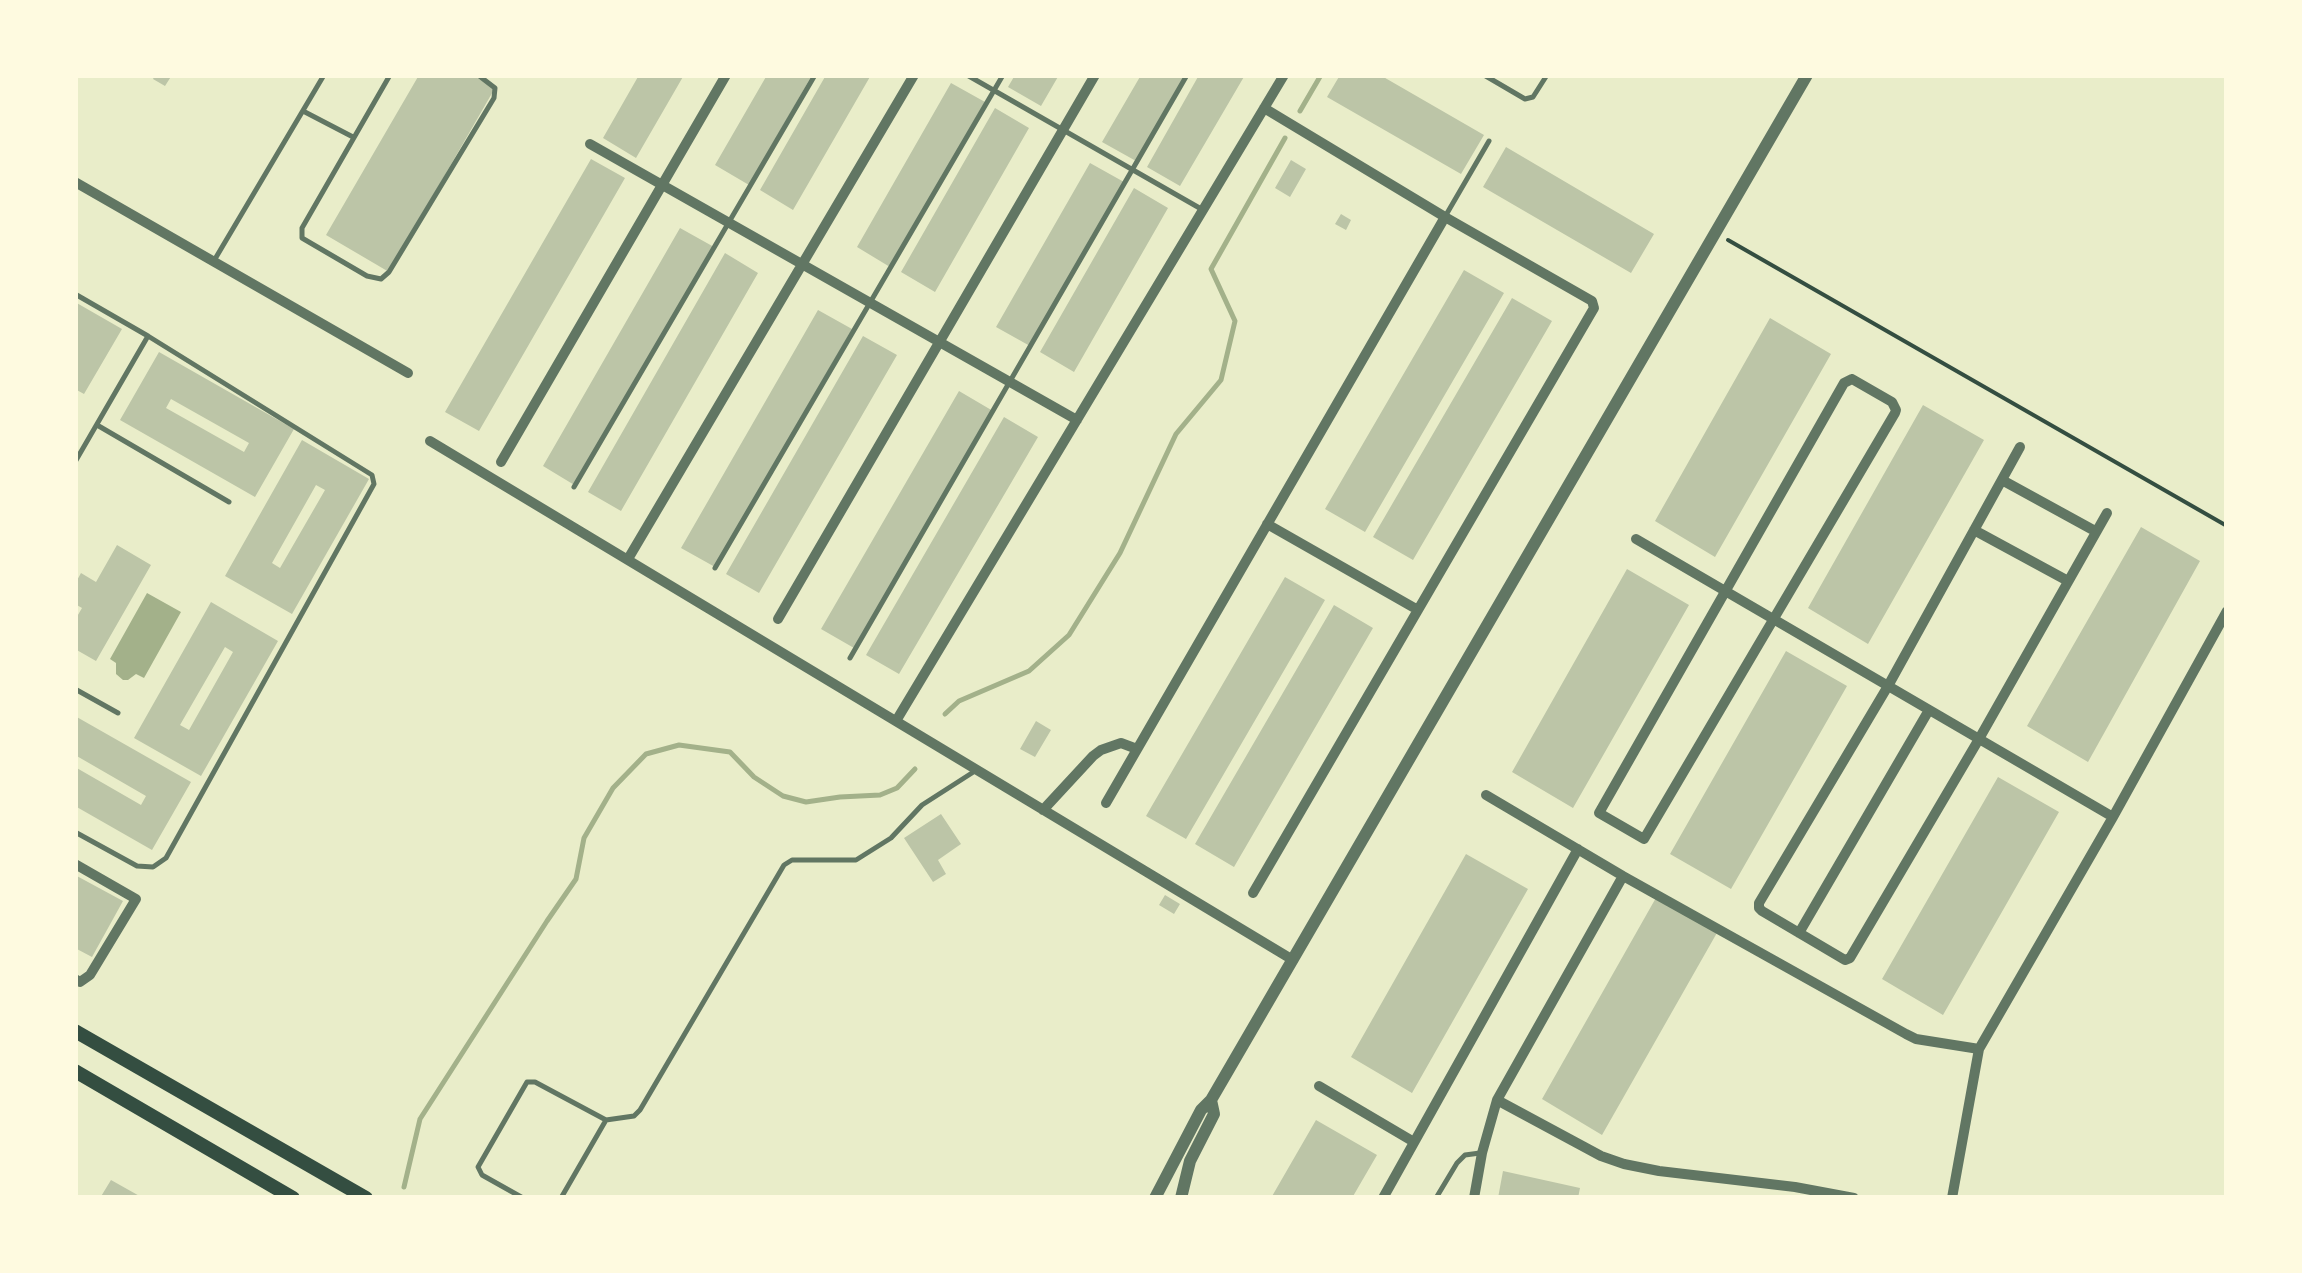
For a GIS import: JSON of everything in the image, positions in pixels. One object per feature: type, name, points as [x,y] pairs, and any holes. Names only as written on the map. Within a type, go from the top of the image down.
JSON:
[{"type":"main road","points":[[75,1031],[356,1196]]},
{"type":"main road","points":[[75,1071],[293,1198]]},
{"type":"street","points":[[501,462],[726,75]]},
{"type":"street","points":[[628,560],[914,75]]},
{"type":"street","points":[[778,619],[1095,75]]},
{"type":"street","points":[[896,721],[1284,75]]},
{"type":"street","points":[[1155,1198],[1201,1110],[1212,1100],[1807,75]]},
{"type":"street","points":[[1253,894],[1594,308],[1592,300],[1264,108]]},
{"type":"street","points":[[590,144],[1077,420]]},
{"type":"street","points":[[75,182],[408,372]]},
{"type":"street","points":[[1106,803],[1445,217]]},
{"type":"street","points":[[1856,380],[1892,402],[1894,414],[1644,840],[1598,813],[1726,592],[1844,383],[1856,380]]},
{"type":"street","points":[[430,440],[1293,960]]},
{"type":"street","points":[[2020,447],[1888,686],[1760,903],[1762,911],[1845,960],[1850,958],[2106,512]]},
{"type":"street","points":[[2002,480],[2096,531]]},
{"type":"street","points":[[1268,524],[1418,610]]},
{"type":"street","points":[[1974,530],[2068,582]]},
{"type":"street","points":[[1636,538],[2113,817]]},
{"type":"street","points":[[1952,1198],[1979,1049],[2227,611]]},
{"type":"street","points":[[1798,933],[1929,710]]},
{"type":"street","points":[[1043,810],[1092,756],[1121,743],[1137,749]]},
{"type":"street","points":[[1486,796],[1916,1039],[1979,1049]]},
{"type":"street","points":[[1382,1198],[1578,849]]},
{"type":"street","points":[[75,864],[136,900],[90,975],[80,982],[75,979]]},
{"type":"street","points":[[1474,1198],[1497,1100],[1623,876]]},
{"type":"street","points":[[1319,1086],[1414,1142]]},
{"type":"street","points":[[1181,1198],[1190,1160],[1214,1114],[1212,1100]]},
{"type":"street","points":[[1497,1100],[1601,1156],[1624,1164],[1854,1198]]},
{"type":"lane","points":[[214,262],[324,75]]},
{"type":"lane","points":[[390,75],[302,228],[302,238],[367,276],[381,279],[389,272],[494,98],[496,88],[478,75]]},
{"type":"lane","points":[[574,488],[815,75]]},
{"type":"lane","points":[[967,75],[1203,210]]},
{"type":"lane","points":[[715,568],[1003,75]]},
{"type":"lane","points":[[850,658],[1187,75]]},
{"type":"lane","points":[[1484,75],[1525,99],[1533,98],[1547,75]]},
{"type":"lane","points":[[304,111],[353,137]]},
{"type":"lane","points":[[1445,217],[1489,141]]},
{"type":"lane","points":[[75,294],[372,475],[374,484],[166,858],[153,867],[137,866],[75,832]]},
{"type":"lane","points":[[75,462],[148,336]]},
{"type":"lane","points":[[96,425],[229,502]]},
{"type":"lane","points":[[75,689],[118,713]]},
{"type":"lane","points":[[522,1198],[478,1168],[527,1082],[535,1082],[606,1120],[625,1118],[640,1110],[784,865],[792,860],[856,860],[891,838],[922,804],[978,770]]},
{"type":"lane","points":[[561,1198],[606,1120]]},
{"type":"lane","points":[[1436,1198],[1465,1155],[1482,1153]]},
{"type":"path","points":[[1716,233],[2227,526]]},
{"type":"shaded area","points":[[147,593],[181,612],[144,678],[136,674],[123,680],[110,659]]},
{"type":"building","points":[[155,75],[172,75],[165,86],[153,79]]},
{"type":"building","points":[[419,75],[472,75],[495,88],[389,272],[326,235]]},
{"type":"building","points":[[639,75],[684,75],[636,158],[603,138]]},
{"type":"building","points":[[767,75],[812,75],[749,185],[715,165]]},
{"type":"building","points":[[826,75],[871,75],[793,210],[760,190]]},
{"type":"building","points":[[1015,75],[1059,75],[1041,106],[1008,87]]},
{"type":"building","points":[[1141,75],[1186,75],[1136,161],[1102,142]]},
{"type":"building","points":[[1199,75],[1245,75],[1180,186],[1147,167]]},
{"type":"building","points":[[1340,75],[1380,75],[1484,135],[1461,174],[1327,97]]},
{"type":"building","points":[[951,83],[985,102],[890,267],[857,247]]},
{"type":"building","points":[[995,108],[1029,128],[935,292],[901,272]]},
{"type":"building","points":[[1506,147],[1654,234],[1631,273],[1483,187]]},
{"type":"building","points":[[591,159],[625,178],[479,431],[445,412]]},
{"type":"building","points":[[1291,160],[1306,169],[1290,197],[1275,188]]},
{"type":"building","points":[[1090,163],[1124,182],[1030,346],[996,327]]},
{"type":"building","points":[[1134,188],[1168,208],[1074,372],[1040,352]]},
{"type":"building","points":[[1341,214],[1351,220],[1346,230],[1335,224]]},
{"type":"building","points":[[680,228],[714,247],[576,486],[543,466]]},
{"type":"building","points":[[725,253],[758,273],[621,511],[588,492]]},
{"type":"building","points":[[1464,270],[1504,293],[1365,532],[1325,509]]},
{"type":"building","points":[[1512,298],[1552,321],[1413,560],[1373,537]]},
{"type":"building","points":[[75,302],[122,329],[84,394],[75,389]]},
{"type":"building","points":[[818,310],[852,329],[715,567],[681,548]]},
{"type":"building","points":[[1770,318],[1831,354],[1715,557],[1655,521]]},
{"type":"building","points":[[863,336],[897,355],[759,593],[726,574]]},
{"type":"building","points":[[159,352],[294,429],[255,497],[120,420]],"holes":[[[171,399],[249,443],[244,452],[166,408]]]},
{"type":"building","points":[[959,391],[993,411],[854,648],[821,629]]},
{"type":"building","points":[[1923,405],[1984,440],[1868,644],[1808,608]]},
{"type":"building","points":[[1004,417],[1038,437],[899,674],[866,655]]},
{"type":"building","points":[[302,440],[369,479],[292,614],[225,576]],"holes":[[[316,485],[325,490],[280,568],[272,563]]]},
{"type":"building","points":[[2141,527],[2200,561],[2088,762],[2027,726]]},
{"type":"building","points":[[117,545],[151,565],[96,661],[75,649],[75,620],[82,608],[75,604],[75,584],[81,573],[96,582]]},
{"type":"building","points":[[1627,569],[1689,605],[1573,808],[1512,772]]},
{"type":"building","points":[[1285,577],[1325,600],[1186,839],[1146,816]]},
{"type":"building","points":[[211,602],[278,641],[201,776],[134,738]],"holes":[[[225,647],[233,652],[189,730],[180,725]]]},
{"type":"building","points":[[1334,605],[1373,628],[1234,867],[1195,844]]},
{"type":"building","points":[[1786,651],[1847,686],[1731,889],[1670,854]]},
{"type":"building","points":[[75,716],[191,782],[152,850],[75,806],[75,767],[141,805],[146,796],[75,755]]},
{"type":"building","points":[[1036,721],[1051,730],[1035,757],[1020,749]]},
{"type":"building","points":[[1998,777],[2059,812],[1943,1015],[1882,979]]},
{"type":"building","points":[[941,814],[961,844],[938,860],[946,874],[933,882],[904,838]]},
{"type":"building","points":[[1466,854],[1528,889],[1412,1093],[1351,1057]]},
{"type":"building","points":[[75,875],[123,901],[92,957],[75,948]]},
{"type":"building","points":[[1165,895],[1180,904],[1174,914],[1159,905]]},
{"type":"building","points":[[1657,896],[1718,931],[1602,1135],[1542,1099]]},
{"type":"building","points":[[1316,1120],[1377,1155],[1352,1198],[1271,1198]]},
{"type":"building","points":[[1503,1171],[1580,1188],[1578,1198],[1498,1198]]},
{"type":"building","points":[[111,1180],[143,1198],[100,1198]]},
{"type":"waterway","points":[[1300,111],[1321,75]]},
{"type":"waterway","points":[[945,714],[959,701],[1029,671],[1069,635],[1120,553],[1176,434],[1221,380],[1235,321],[1211,269],[1285,138]]},
{"type":"waterway","points":[[404,1187],[420,1119],[576,879],[584,838],[613,788],[646,754],[679,745],[730,752],[754,777],[783,796],[806,802],[880,795],[897,788],[915,769]]}]
